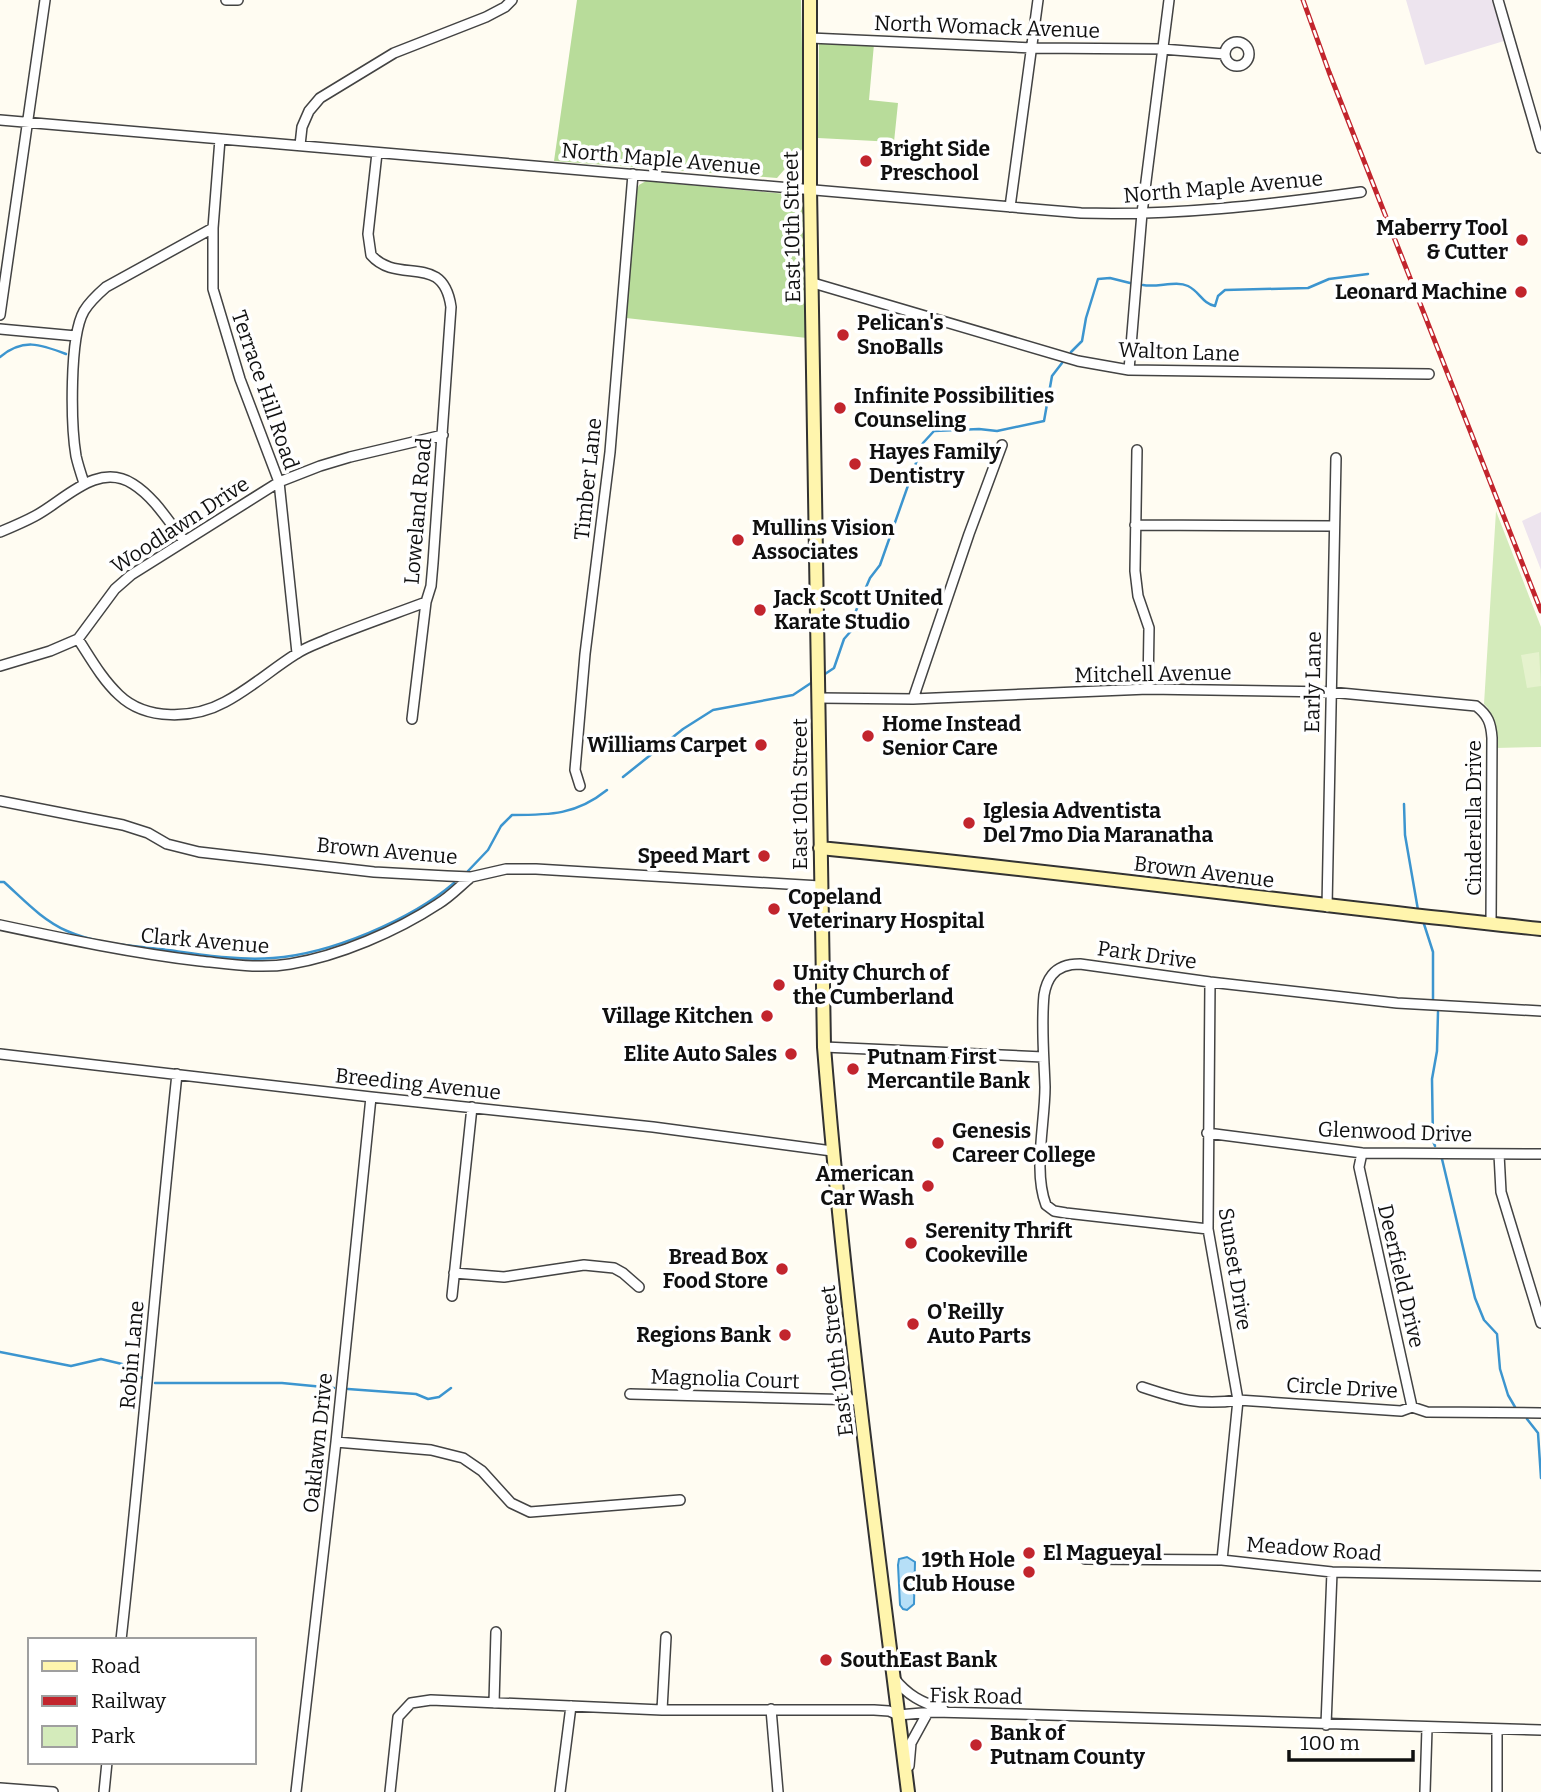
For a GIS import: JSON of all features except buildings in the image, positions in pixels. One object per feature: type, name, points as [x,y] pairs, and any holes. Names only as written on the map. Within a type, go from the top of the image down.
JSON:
[{"type":"main road","name":"East 10th Street","points":[[810,0],[810,188],[824,1046],[832,1151],[907,1789]]},
{"type":"main road","name":"Brown Avenue","points":[[820,848],[993,864],[1327,907],[1541,929]]},
{"type":"street","points":[[0,316],[45,0]]},
{"type":"street","points":[[226,0],[238,0]]},
{"type":"street","points":[[300,145],[309,111],[320,98],[394,53],[486,17],[512,0]]},
{"type":"street","points":[[1010,206],[1038,0]]},
{"type":"street","points":[[1129,370],[1142,213],[1169,0]]},
{"type":"street","points":[[1498,0],[1541,148]]},
{"type":"street","name":"North Womack Avenue","points":[[810,38],[1032,48],[1162,49],[1225,54]]},
{"type":"street","name":"North Maple Avenue","points":[[0,120],[1081,213],[1142,213],[1288,202],[1361,192]]},
{"type":"street","name":"Terrace Hill Road","points":[[220,139],[213,289],[240,379],[279,482],[297,653]]},
{"type":"street","name":"Loweland Road","points":[[78,639],[103,679],[121,698],[140,708],[168,714],[203,712],[225,703],[297,653],[426,602],[433,563],[451,307],[446,286],[439,278],[385,266],[372,256],[368,234],[377,153]]},
{"type":"street","name":"Timber Lane","points":[[580,786],[575,770],[585,654],[610,452],[633,174]]},
{"type":"street","points":[[84,483],[76,457],[73,405],[76,337],[84,311],[93,298],[106,287],[214,228]]},
{"type":"street","name":"Walton Lane","points":[[813,283],[1078,361],[1129,370],[1429,374]]},
{"type":"street","points":[[0,329],[76,337]]},
{"type":"street","name":"Woodlawn Drive","points":[[78,639],[115,589],[131,575],[279,482],[350,457],[443,435]]},
{"type":"street","points":[[913,699],[1002,445]]},
{"type":"street","points":[[1137,450],[1135,571],[1138,596],[1149,628],[1148,689]]},
{"type":"street","name":"Early Lane","points":[[1327,907],[1329,692],[1336,458]]},
{"type":"street","points":[[0,532],[36,516],[84,483],[108,479],[131,483],[149,497],[184,541]]},
{"type":"street","points":[[1135,524],[1334,526]]},
{"type":"street","points":[[412,719],[426,602]]},
{"type":"street","points":[[0,666],[50,651],[78,639]]},
{"type":"street","name":"Mitchell Avenue","points":[[818,698],[913,699],[1148,689],[1329,692],[1476,706],[1485,712]]},
{"type":"street","name":"Cinderella Drive","points":[[1485,712],[1491,724],[1492,738],[1491,924]]},
{"type":"street","name":"Brown Avenue","points":[[0,801],[123,825],[148,833],[167,844],[199,852],[374,872],[471,877],[506,869],[536,869],[820,886]]},
{"type":"street","name":"Clark Avenue","points":[[0,925],[105,948],[260,967],[291,964],[368,940],[406,923],[440,903],[471,877]]},
{"type":"street","name":"Park Drive","points":[[1042,1057],[1044,992],[1051,976],[1070,964],[1397,1003],[1541,1011]]},
{"type":"street","name":"Sunset Drive","points":[[1210,982],[1208,1229],[1238,1400],[1222,1560]]},
{"type":"street","points":[[824,1046],[1042,1057],[1045,1088],[1041,1182],[1046,1205],[1054,1211],[1066,1213],[1208,1229]]},
{"type":"street","name":"Breeding Avenue","points":[[0,1054],[653,1127],[832,1151]]},
{"type":"street","name":"Robin Lane","points":[[121,1638],[177,1074]]},
{"type":"street","name":"Oaklawn Drive","points":[[296,1792],[336,1442],[371,1097]]},
{"type":"street","points":[[452,1296],[472,1107]]},
{"type":"street","name":"Glenwood Drive","points":[[1207,1133],[1362,1153],[1541,1154]]},
{"type":"street","name":"Deerfield Drive","points":[[1362,1153],[1359,1167],[1412,1407]]},
{"type":"street","points":[[1499,1154],[1501,1192],[1541,1323]]},
{"type":"street","points":[[454,1273],[505,1277],[583,1265],[614,1268],[639,1287]]},
{"type":"street","name":"Circle Drive","points":[[1142,1387],[1195,1403],[1214,1404],[1238,1400],[1401,1411],[1412,1407],[1427,1412],[1541,1413]]},
{"type":"street","name":"Magnolia Court","points":[[630,1394],[860,1400]]},
{"type":"street","points":[[336,1442],[431,1450],[463,1458],[482,1471],[511,1503],[530,1512],[680,1500]]},
{"type":"street","name":"Meadow Road","points":[[1085,1559],[1222,1560],[1332,1572],[1541,1576]]},
{"type":"street","points":[[1326,1725],[1332,1572]]},
{"type":"street","points":[[494,1703],[496,1632]]},
{"type":"street","points":[[662,1710],[666,1637]]},
{"type":"street","points":[[894,1677],[903,1690],[919,1700],[954,1712]]},
{"type":"street","name":"Fisk Road","points":[[390,1792],[398,1717],[411,1703],[431,1700],[662,1710],[874,1710],[898,1715],[954,1712],[1541,1730]]},
{"type":"street","points":[[561,1792],[570,1706]]},
{"type":"street","points":[[771,1709],[778,1792]]},
{"type":"street","points":[[907,1789],[911,1743],[928,1712]]},
{"type":"street","points":[[1425,1792],[1427,1728]]},
{"type":"street","points":[[1497,1729],[1497,1792]]},
{"type":"street","points":[[104,1792],[107,1764]]},
{"type":"street","points":[[0,1788],[53,1792]]},
{"type":"shaded area","points":[[1406,0],[1492,0],[1504,41],[1425,65]]},
{"type":"shaded area","points":[[1541,512],[1541,570],[1522,521]]},
{"type":"green space","points":[[577,0],[801,0],[804,147],[777,178],[554,161]]},
{"type":"green space","points":[[819,41],[874,44],[869,100],[898,103],[894,142],[818,138]]},
{"type":"green space","points":[[646,181],[797,195],[805,209],[807,338],[626,318],[637,189]]},
{"type":"green space","points":[[1496,511],[1541,627],[1541,747],[1495,748],[1493,719],[1484,704]]},
{"type":"green space","points":[[1539,652],[1541,686],[1527,688],[1521,655]]},
{"type":"water","points":[[907,1557],[915,1562],[914,1604],[907,1610],[900,1605],[898,1565],[899,1559]]},
{"type":"waterway","points":[[1143,285],[1183,284],[1215,306],[1218,296],[1225,290],[1308,288],[1329,279],[1368,274]]},
{"type":"waterway","points":[[1071,352],[1082,341],[1098,279],[1110,278],[1130,283]]},
{"type":"waterway","points":[[0,357],[24,345],[66,354]]},
{"type":"waterway","points":[[825,674],[834,668],[870,578],[880,565],[923,443],[934,431],[997,431],[1044,421],[1052,376],[1062,363]]},
{"type":"waterway","points":[[623,777],[683,729],[713,710],[793,695],[811,683]]},
{"type":"waterway","points":[[468,871],[488,850],[501,826],[512,815],[562,812],[584,804],[607,790]]},
{"type":"waterway","points":[[1404,804],[1405,835],[1418,910]]},
{"type":"waterway","points":[[0,882],[4,882],[49,921],[90,939],[246,959],[273,958],[319,950],[369,933],[416,910],[454,883]]},
{"type":"waterway","points":[[1424,924],[1433,952],[1433,999]]},
{"type":"waterway","points":[[1435,1146],[1432,1079],[1437,1051],[1438,1012]]},
{"type":"waterway","points":[[1442,1159],[1475,1298],[1484,1320],[1497,1334],[1500,1369],[1508,1395],[1515,1407]]},
{"type":"waterway","points":[[0,1352],[71,1366],[101,1359],[122,1364],[134,1376],[142,1378]]},
{"type":"waterway","points":[[155,1383],[282,1383],[334,1388]]},
{"type":"waterway","points":[[348,1389],[416,1394],[428,1399],[439,1397],[451,1388]]},
{"type":"waterway","points":[[1527,1419],[1538,1433],[1541,1478]]},
{"type":"railway","points":[[1303,0],[1541,611]]},
{"type":"place","name":"Bright Side Preschool","points":[[866,161]]},
{"type":"place","name":"Maberry Tool & Cutter","points":[[1522,240]]},
{"type":"place","name":"Leonard Machine","points":[[1521,292]]},
{"type":"place","name":"Pelican's SnoBalls","points":[[843,335]]},
{"type":"place","name":"Infinite Possibilities Counseling","points":[[840,408]]},
{"type":"place","name":"Hayes Family Dentistry","points":[[855,464]]},
{"type":"place","name":"Mullins Vision Associates","points":[[738,540]]},
{"type":"place","name":"Jack Scott United Karate Studio","points":[[760,610]]},
{"type":"place","name":"Home Instead Senior Care","points":[[868,736]]},
{"type":"place","name":"Williams Carpet","points":[[761,745]]},
{"type":"place","name":"Iglesia Adventista Del 7mo Dia Maranatha","points":[[969,823]]},
{"type":"place","name":"Speed Mart","points":[[764,856]]},
{"type":"place","name":"Copeland Veterinary Hospital","points":[[774,909]]},
{"type":"place","name":"Unity Church of the Cumberland","points":[[779,985]]},
{"type":"place","name":"Village Kitchen","points":[[767,1016]]},
{"type":"place","name":"Elite Auto Sales","points":[[791,1054]]},
{"type":"place","name":"Putnam First Mercantile Bank","points":[[853,1069]]},
{"type":"place","name":"Genesis Career College","points":[[938,1143]]},
{"type":"place","name":"American Car Wash","points":[[928,1186]]},
{"type":"place","name":"Serenity Thrift Cookeville","points":[[911,1243]]},
{"type":"place","name":"Bread Box Food Store","points":[[782,1269]]},
{"type":"place","name":"O'Reilly Auto Parts","points":[[913,1324]]},
{"type":"place","name":"Regions Bank","points":[[785,1335]]},
{"type":"place","name":"El Magueyal","points":[[1029,1553]]},
{"type":"place","name":"19th Hole Club House","points":[[1029,1572]]},
{"type":"place","name":"SouthEast Bank","points":[[826,1660]]},
{"type":"place","name":"Bank of Putnam County","points":[[976,1745]]}]
